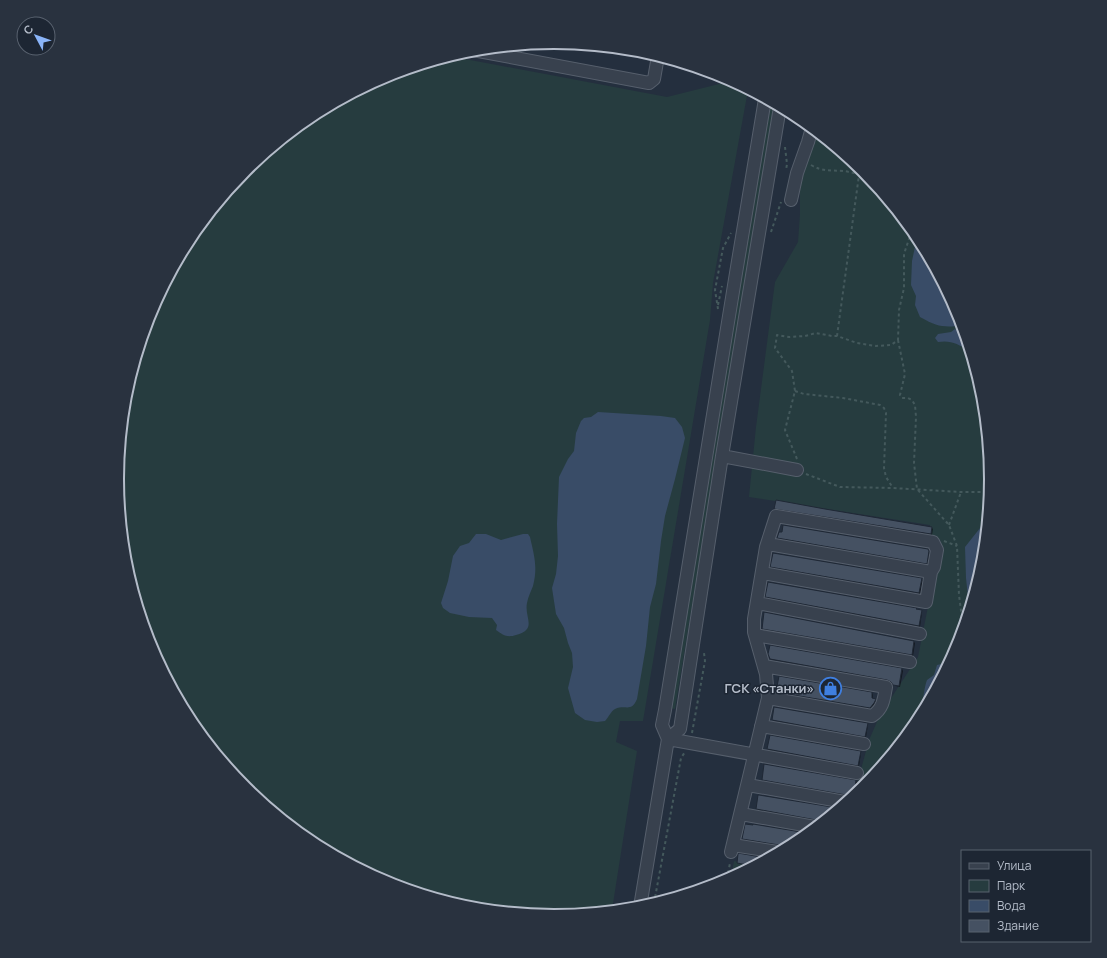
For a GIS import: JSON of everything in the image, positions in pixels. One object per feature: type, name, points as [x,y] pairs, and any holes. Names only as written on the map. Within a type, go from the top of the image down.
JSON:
[{"type":"street","points":[[493,54],[649,83],[654,79],[657,62]]},
{"type":"street","points":[[641,900],[668,739],[662,725],[765,105]]},
{"type":"street","points":[[668,739],[680,729],[722,456],[779,113]]},
{"type":"street","points":[[791,200],[797,173],[810,134]]},
{"type":"street","points":[[722,456],[797,470]]},
{"type":"street","points":[[762,573],[926,602],[931,572],[934,567],[937,550],[933,542],[776,516],[766,547],[754,619],[754,632],[766,674],[768,698],[732,848],[768,851]]},
{"type":"street","points":[[768,544],[931,572]]},
{"type":"street","points":[[757,603],[920,634]]},
{"type":"street","points":[[755,635],[910,662]]},
{"type":"street","points":[[764,666],[886,687],[883,702],[878,712],[872,716],[768,698]]},
{"type":"street","points":[[761,726],[864,744]]},
{"type":"street","points":[[668,739],[857,774]]},
{"type":"street","points":[[748,785],[838,801]]},
{"type":"street","points":[[741,814],[807,826]]},
{"type":"path","points":[[802,159],[824,171],[845,172],[858,175]]},
{"type":"path","points":[[837,336],[859,176]]},
{"type":"path","points":[[718,309],[715,290],[723,248],[731,232]]},
{"type":"path","points":[[909,238],[904,254],[904,288],[899,310],[898,340],[905,374],[900,396],[902,398],[912,400],[915,405],[916,417],[914,463],[917,489],[949,525],[957,546],[958,595],[961,616]]},
{"type":"path","points":[[898,340],[891,346],[876,346],[858,343],[837,336],[816,333],[805,336],[789,337],[778,335],[775,348],[792,371],[795,391],[786,430],[798,464],[797,470],[840,486],[984,492]]},
{"type":"path","points":[[795,391],[813,395],[850,399],[880,405],[884,408],[886,413],[884,468],[886,477],[893,488]]},
{"type":"path","points":[[949,525],[961,492]]},
{"type":"path","points":[[728,872],[732,848]]},
{"type":"green space","points":[[463,59],[667,97],[721,83],[747,95],[713,283],[710,320],[643,721],[620,721],[616,742],[637,751],[613,905],[582,908],[525,908],[470,901],[442,894],[389,876],[363,865],[338,851],[315,837],[292,820],[249,783],[212,741],[181,694],[156,644],[146,617],[138,590],[127,535],[124,507],[124,451],[127,423],[138,368],[156,314],[168,289],[181,264],[212,217],[249,175],[270,156],[315,121],[363,93],[415,72]]},
{"type":"green space","points":[[770,108],[775,111],[675,709],[670,708]]},
{"type":"green space","points":[[813,137],[858,175],[877,195],[911,240],[939,289],[951,314],[961,341],[975,395],[983,451],[983,507],[980,535],[969,590],[951,644],[926,694],[911,718],[877,763],[857,784],[869,740],[880,715],[918,657],[941,541],[929,536],[930,525],[749,497],[756,427],[775,282],[798,242],[800,175]]},
{"type":"green space","points":[[734,861],[747,864],[744,865],[732,870]]},
{"type":"water","points":[[915,246],[939,289],[955,326],[940,326],[920,317],[915,305],[916,296],[911,285],[912,261]]},
{"type":"water","points":[[955,329],[957,330],[963,347],[954,343],[938,342],[935,338],[938,334],[951,332]]},
{"type":"water","points":[[598,412],[675,418],[682,427],[685,438],[665,516],[656,584],[650,607],[646,646],[637,699],[633,706],[615,709],[605,721],[597,722],[585,720],[575,713],[568,688],[573,667],[572,653],[564,628],[556,614],[552,588],[556,574],[558,556],[557,524],[559,477],[574,451],[576,433],[581,421],[584,418],[591,417]]},
{"type":"water","points":[[981,527],[968,594],[966,578],[965,547]]},
{"type":"water","points":[[476,534],[486,534],[501,540],[523,534],[528,534],[530,537],[535,561],[535,573],[533,586],[527,603],[529,622],[527,630],[523,633],[513,636],[505,636],[496,630],[497,625],[492,618],[469,617],[450,613],[443,608],[441,603],[448,581],[453,556],[460,546],[469,543]]},
{"type":"water","points":[[941,664],[922,700],[927,680],[934,675],[937,665]]},
{"type":"building","points":[[776,500],[932,527],[931,534],[774,509]]},
{"type":"building","points":[[783,525],[928,549],[927,564],[777,538],[779,532],[782,532]]},
{"type":"building","points":[[773,553],[922,578],[919,593],[770,567]]},
{"type":"building","points":[[768,582],[917,608],[916,609],[922,610],[919,626],[765,597]]},
{"type":"building","points":[[764,612],[914,641],[912,655],[762,629]]},
{"type":"building","points":[[770,645],[902,668],[899,686],[893,685],[887,680],[770,659],[768,654]]},
{"type":"building","points":[[779,676],[872,692],[872,698],[876,699],[870,708],[776,692]]},
{"type":"building","points":[[774,707],[868,723],[865,737],[772,720]]},
{"type":"building","points":[[770,735],[861,751],[858,766],[767,749]]},
{"type":"building","points":[[764,764],[856,780],[855,785],[845,795],[762,780]]},
{"type":"building","points":[[758,795],[831,807],[815,820],[756,809]]},
{"type":"building","points":[[745,824],[799,832],[778,845],[742,839]]},
{"type":"building","points":[[738,853],[759,857],[745,864],[737,863]]},
{"type":"place","name":"ГСК «Станки»","points":[[830,688]]}]
